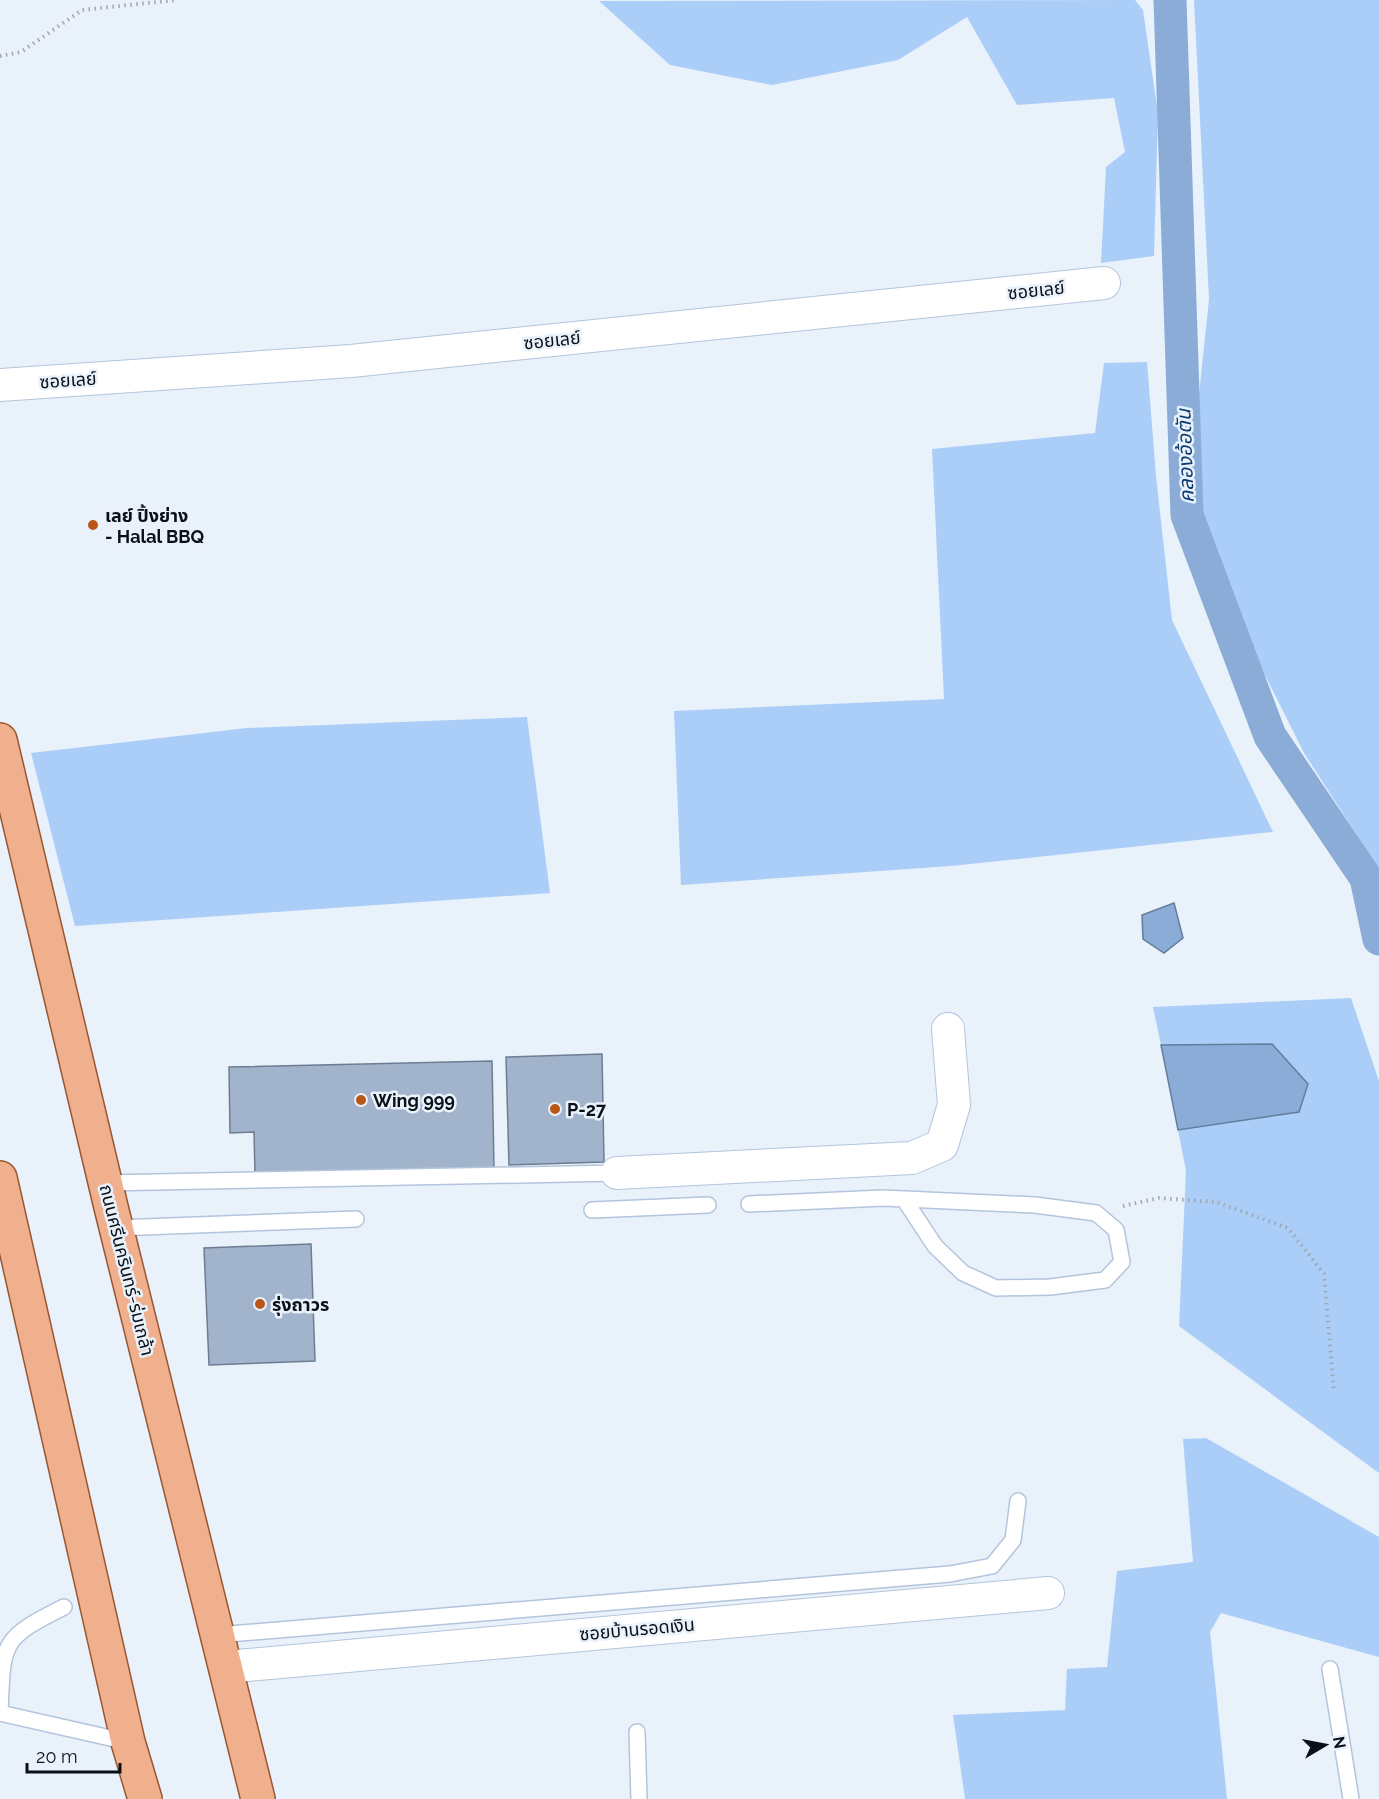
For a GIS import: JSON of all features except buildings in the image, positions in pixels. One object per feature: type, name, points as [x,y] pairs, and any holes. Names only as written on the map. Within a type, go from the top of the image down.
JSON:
[{"type":"main road","name":"ถนนศรีนครินทร์-ร่มเกล้า","points":[[0,740],[105,1183],[258,1799]]},
{"type":"main road","points":[[0,1178],[128,1742],[145,1799]]},
{"type":"street","name":"ซอยเลย์","points":[[0,385],[351,361],[1104,283]]},
{"type":"street","points":[[617,1173],[912,1158],[942,1145],[954,1105],[948,1029]]},
{"type":"street","name":"ซอยบ้านรอดเงิน","points":[[226,1667],[1048,1593]]},
{"type":"lane","points":[[105,1183],[617,1173]]},
{"type":"lane","points":[[749,1204],[904,1199],[1035,1205],[1096,1213],[1116,1230],[1122,1263],[1105,1280],[1050,1287],[996,1288],[963,1273],[935,1246],[904,1199]]},
{"type":"lane","points":[[592,1210],[708,1206]]},
{"type":"lane","points":[[116,1228],[356,1219]]},
{"type":"lane","points":[[217,1635],[950,1574],[992,1566],[1013,1540],[1017,1501]]},
{"type":"lane","points":[[64,1607],[15,1635],[3,1657],[0,1713],[128,1742]]},
{"type":"lane","points":[[1330,1669],[1351,1799]]},
{"type":"lane","points":[[637,1732],[639,1799]]},
{"type":"path","points":[[0,56],[21,52],[82,10],[176,0]]},
{"type":"path","points":[[1096,1213],[1159,1198],[1216,1202],[1288,1228],[1324,1274],[1334,1392]]},
{"type":"shaded area","points":[[1135,0],[1143,10],[1158,114],[1154,256],[1101,263],[1106,167],[1125,152],[1114,98],[1017,105],[967,17],[898,60],[772,85],[670,65],[599,1]]},
{"type":"shaded area","points":[[1194,0],[1379,0],[1379,888],[1371,857],[1304,753],[1241,627],[1196,498],[1196,423],[1209,299]]},
{"type":"shaded area","points":[[1147,362],[1156,476],[1172,620],[1273,832],[951,866],[681,885],[674,711],[944,699],[932,449],[1095,433],[1104,363]]},
{"type":"shaded area","points":[[527,717],[550,893],[75,926],[31,753],[247,728]]},
{"type":"shaded area","points":[[1174,903],[1183,938],[1164,953],[1143,939],[1142,915]]},
{"type":"shaded area","points":[[1351,998],[1379,1081],[1379,1473],[1179,1326],[1186,1171],[1178,1130],[1299,1112],[1272,1044],[1161,1045],[1153,1007]]},
{"type":"shaded area","points":[[1272,1044],[1308,1084],[1299,1112],[1178,1130],[1161,1045]]},
{"type":"shaded area","points":[[1206,1438],[1379,1537],[1379,1657],[1221,1613],[1210,1632],[1227,1799],[965,1799],[953,1715],[1065,1710],[1067,1669],[1107,1667],[1117,1571],[1193,1562],[1183,1439]]},
{"type":"waterway","name":"คลองอ้อตัน","points":[[1170,0],[1187,515],[1270,736],[1366,878],[1379,939]]},
{"type":"place","name":"เลย์ ปิ้งย่าง - Halal BBQ","points":[[93,525]]},
{"type":"place","name":"Wing 999","points":[[361,1100]]},
{"type":"place","name":"P-27","points":[[555,1109]]},
{"type":"place","name":"รุ่งถาวร","points":[[260,1304]]}]
